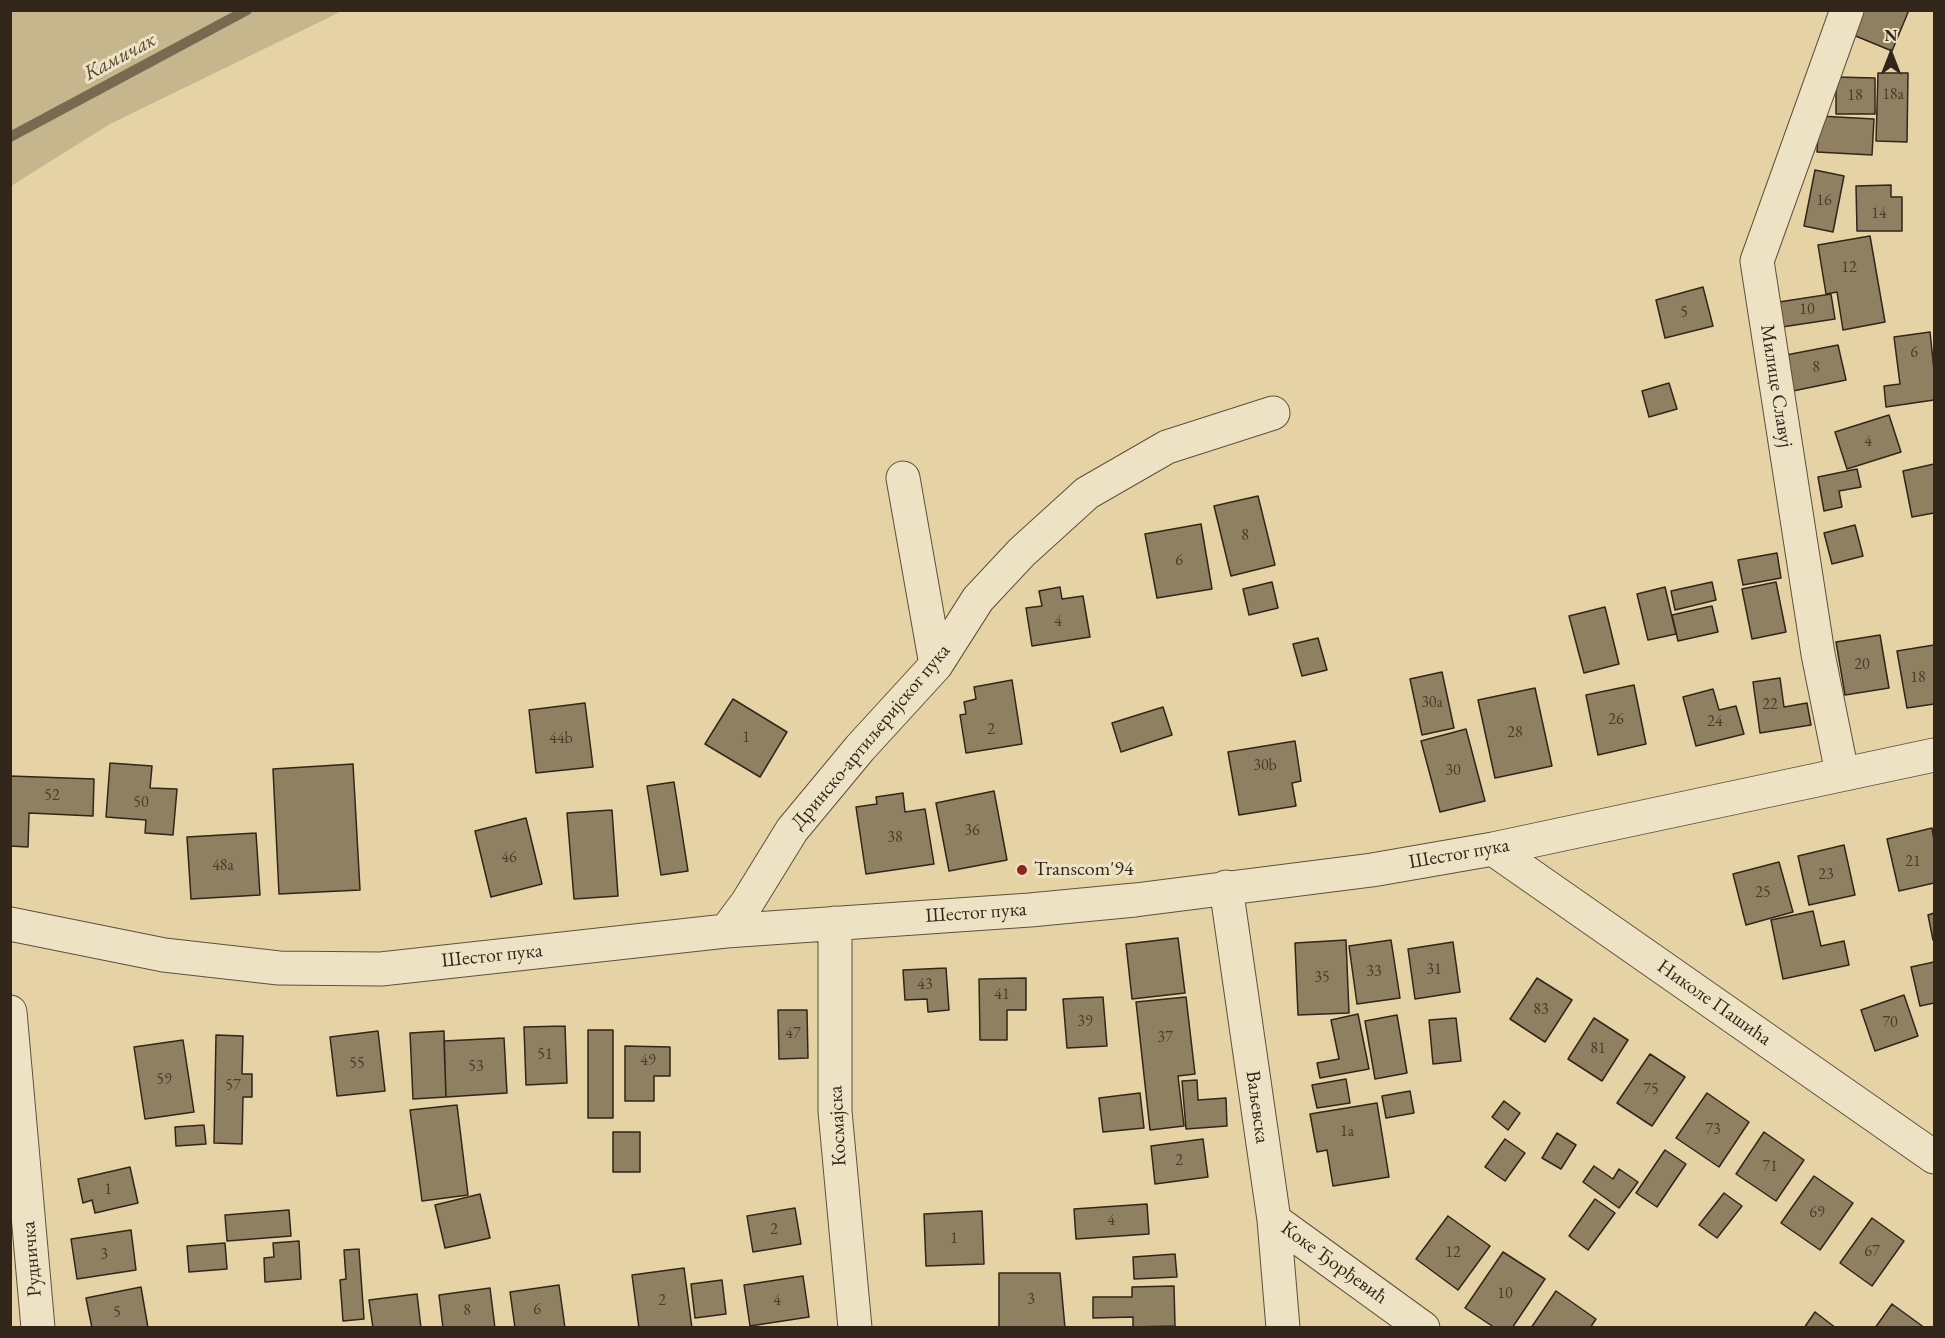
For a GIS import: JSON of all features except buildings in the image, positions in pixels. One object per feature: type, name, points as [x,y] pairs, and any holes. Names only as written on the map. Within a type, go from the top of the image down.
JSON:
[{"type":"street","name":"Милице Славуј","points":[[1842,773],[1818,654],[1757,261],[1847,10]]},
{"type":"street","name":"Дринско-артиљеријског пука","points":[[726,931],[747,903],[792,830],[860,748],[936,665],[978,599],[1022,552],[1087,493],[1167,447],[1273,413]]},
{"type":"street","points":[[903,478],[936,665]]},
{"type":"street","name":"Шестог пука","points":[[10,924],[164,955],[279,968],[381,969],[726,931],[1030,910],[1135,900],[1372,870],[1493,849],[1935,755]]},
{"type":"street","name":"Николе Пашића","points":[[1493,849],[1935,1157]]},
{"type":"street","name":"Ваљевска","points":[[1226,887],[1274,1220],[1283,1328]]},
{"type":"street","name":"Космајска","points":[[835,923],[835,1111],[855,1328]]},
{"type":"street","name":"Рудничка","points":[[10,1012],[38,1328]]},
{"type":"street","name":"Коке Ђорђевић","points":[[1274,1220],[1423,1328]]},
{"type":"shaded area","points":[[11,10],[342,11],[110,124],[11,186]]},
{"type":"waterway","name":"Камичак","points":[[10,137],[247,10]]},
{"type":"place","name":"Transcom'94","points":[[1022,870]]}]
